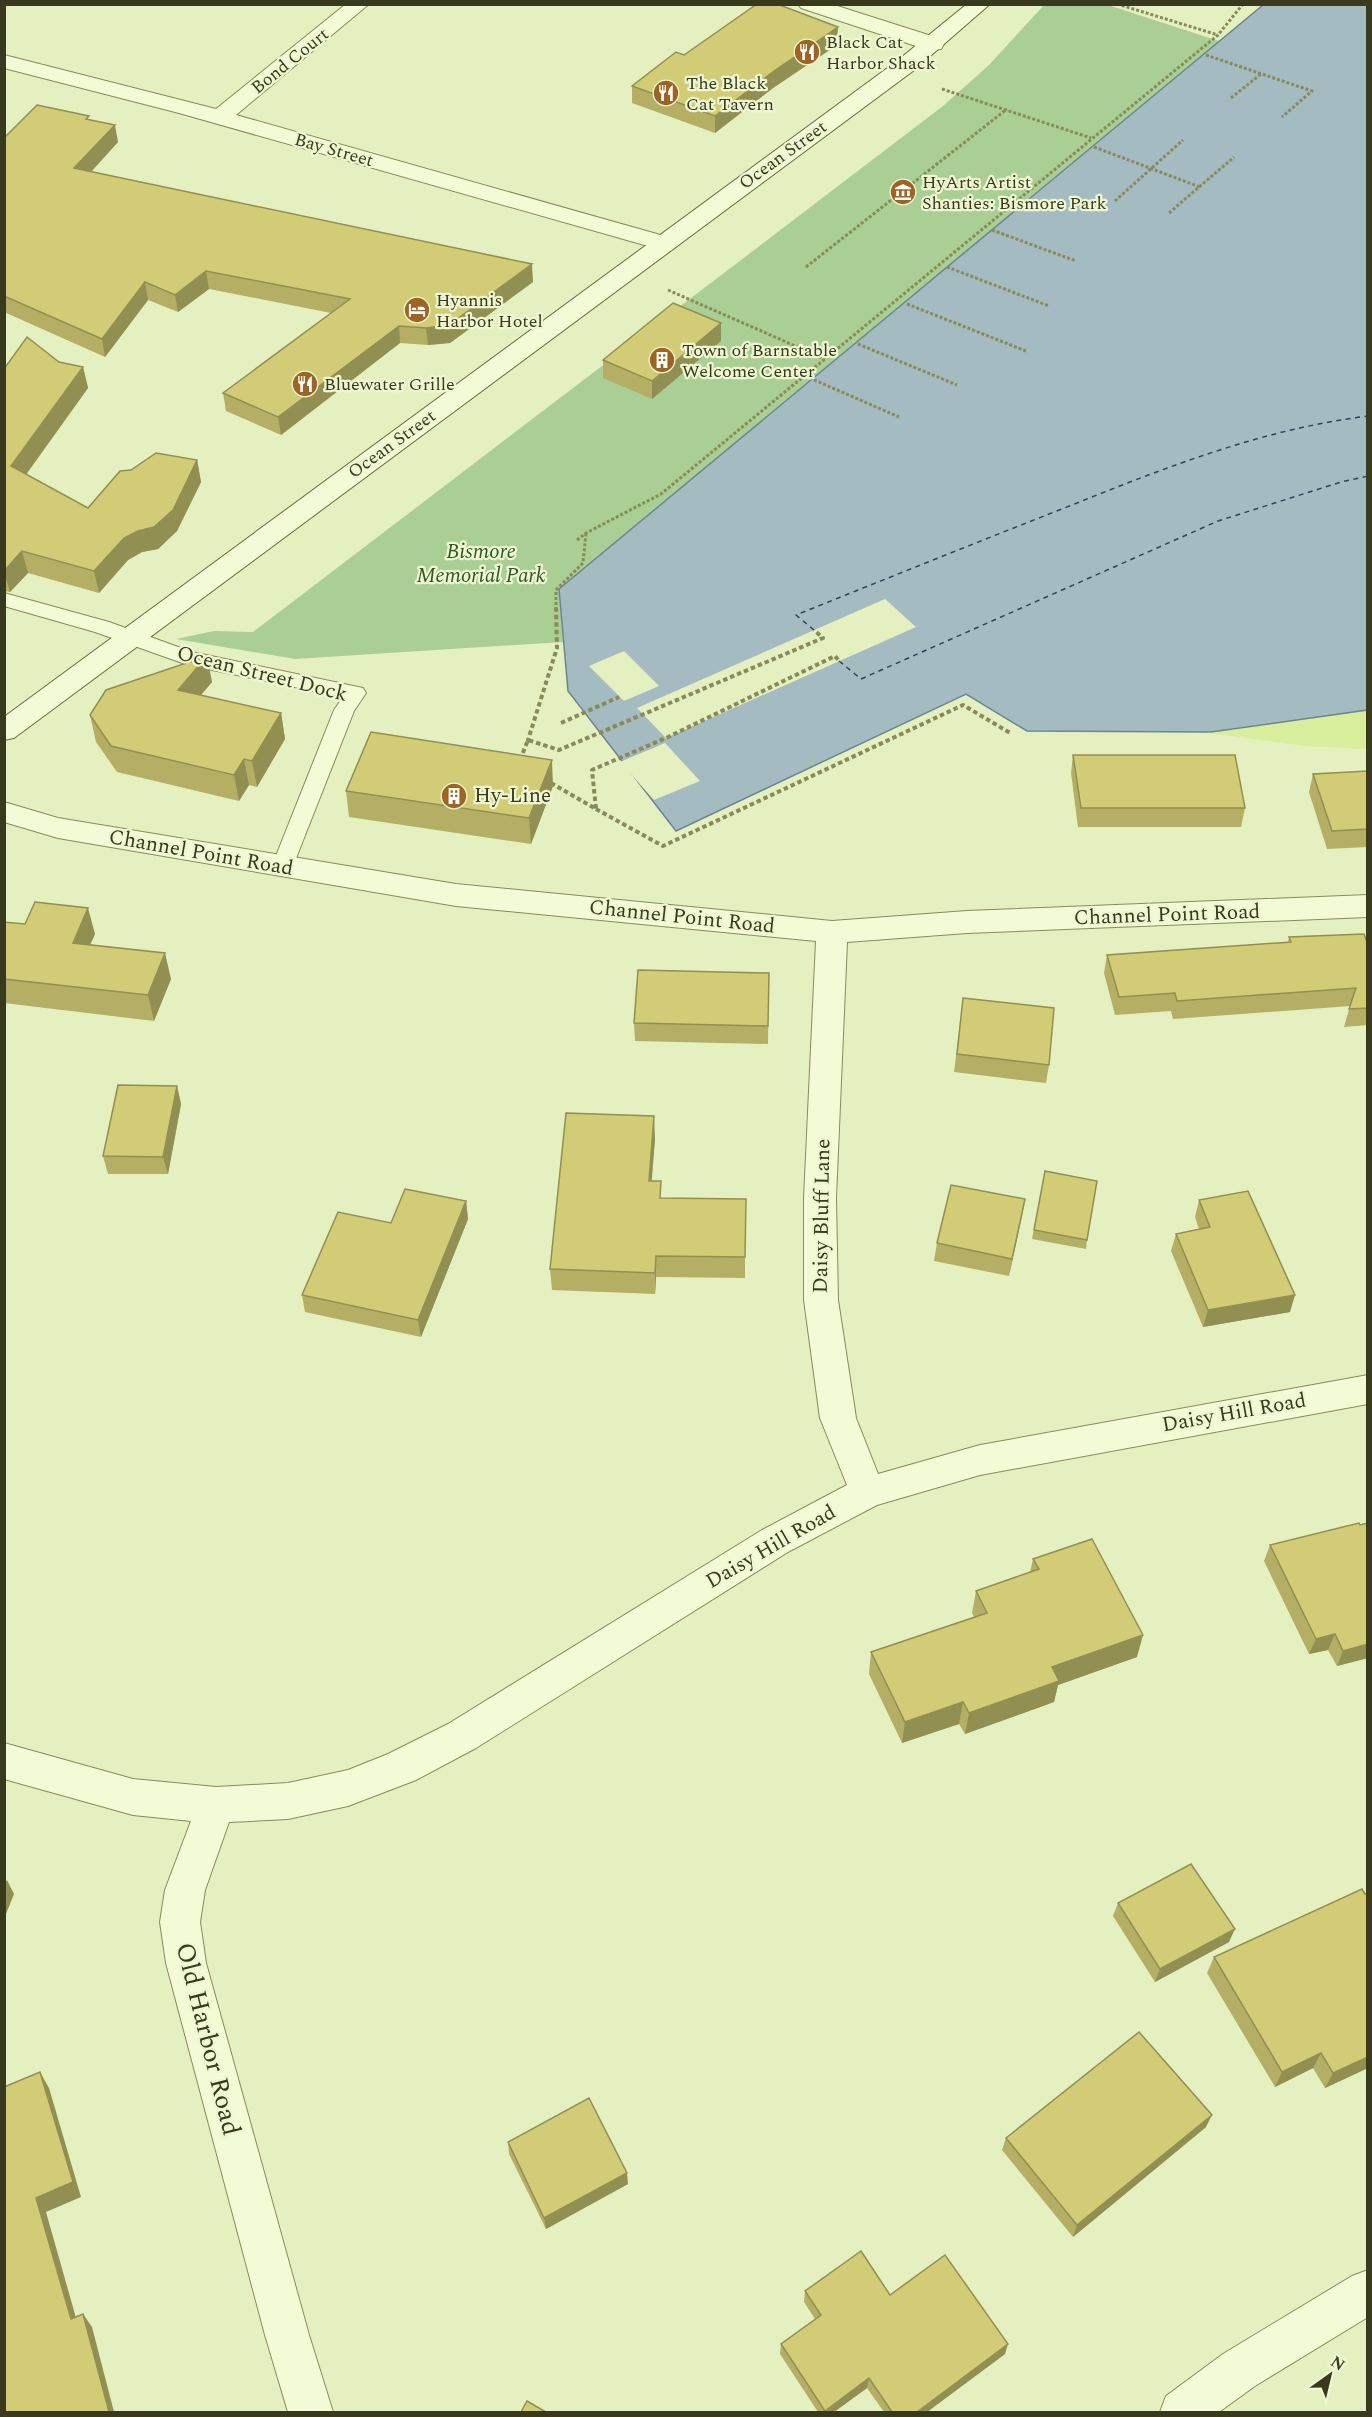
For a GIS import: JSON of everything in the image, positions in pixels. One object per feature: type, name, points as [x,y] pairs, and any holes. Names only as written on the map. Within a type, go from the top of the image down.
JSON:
[{"type":"street","name":"Bond Court","points":[[220,117],[359,4]]},
{"type":"street","points":[[808,4],[933,44]]},
{"type":"street","name":"Ocean Street","points":[[4,731],[905,66],[980,4]]},
{"type":"street","name":"Bay Street","points":[[4,61],[220,117],[663,243]]},
{"type":"street","name":"Channel Point Road","points":[[4,812],[58,828],[456,895],[832,932],[968,922],[1266,912],[1368,906]]},
{"type":"street","name":"Daisy Bluff Lane","points":[[832,932],[820,1198],[821,1300],[838,1418],[868,1492]]},
{"type":"street","name":"Daisy Hill Road","points":[[216,1805],[288,1801],[348,1788],[402,1767],[462,1736],[775,1541],[868,1492],[980,1460],[1368,1389]]},
{"type":"street","points":[[5,1762],[133,1797],[216,1805]]},
{"type":"street","name":"Old Harbor Road","points":[[216,1805],[185,1890],[180,1922],[186,1964],[284,2324],[311,2412]]},
{"type":"street","points":[[1182,2412],[1239,2370],[1368,2292]]},
{"type":"lane","points":[[4,598],[132,638]]},
{"type":"lane","name":"Ocean Street Dock","points":[[132,638],[188,658],[356,693],[344,710],[283,866]]},
{"type":"path","points":[[1118,4],[1218,35]]},
{"type":"path","points":[[577,540],[586,533],[661,495],[1218,35],[1243,4]]},
{"type":"path","points":[[1206,55],[1312,91],[1282,117]]},
{"type":"path","points":[[905,66],[942,89],[1091,138]]},
{"type":"path","points":[[1231,98],[1262,74]]},
{"type":"path","points":[[806,267],[1006,110]]},
{"type":"path","points":[[1115,201],[1183,140]]},
{"type":"path","points":[[1094,147],[1200,187]]},
{"type":"path","points":[[1169,213],[1234,158]]},
{"type":"path","points":[[992,230],[1076,261]]},
{"type":"path","points":[[947,267],[1049,306]]},
{"type":"path","points":[[626,271],[825,359]]},
{"type":"path","points":[[907,304],[1026,351]]},
{"type":"path","points":[[858,344],[957,385]]},
{"type":"path","points":[[814,380],[899,417]]},
{"type":"path","points":[[518,766],[557,648],[556,590],[583,563],[586,533]]},
{"type":"path","points":[[528,740],[559,750],[823,638],[814,630]]},
{"type":"path","points":[[596,809],[592,770],[666,738],[835,656],[839,661]]},
{"type":"path","points":[[561,723],[619,697]]},
{"type":"path","points":[[547,780],[663,846],[963,705],[1012,734]]},
{"type":"green space","name":"Bismore Memorial Park","points":[[1044,5],[1108,5],[1222,42],[559,593],[563,642],[295,659],[176,639],[214,631],[253,632],[943,106],[989,65]]},
{"type":"sand","points":[[1367,710],[1367,749],[1306,746],[1210,733]]},
{"type":"water","points":[[1263,5],[1367,5],[1367,710],[1211,732],[1027,731],[966,694],[676,831],[568,691],[559,589]]},
{"type":"pier","points":[[885,599],[916,627],[666,738],[637,708]]},
{"type":"pier","points":[[624,651],[659,686],[624,701],[589,666]]},
{"type":"pier","points":[[665,743],[700,781],[654,800],[620,762]]},
{"type":"building","points":[[757,4],[777,4],[838,27],[774,71],[715,116],[632,86],[676,52],[684,55]]},
{"type":"building","name":"Hyannis Harbor Hotel","points":[[37,105],[89,116],[86,119],[115,125],[74,168],[532,264],[449,325],[426,328],[399,326],[278,417],[223,393],[350,299],[206,271],[175,295],[145,282],[102,339],[4,296],[4,138]]},
{"type":"building","points":[[673,303],[721,323],[652,381],[603,360]]},
{"type":"building","points":[[27,337],[59,362],[83,367],[11,466],[88,508],[120,471],[131,470],[156,453],[197,460],[173,510],[154,527],[124,538],[94,571],[22,551],[4,571],[4,369]]},
{"type":"building","points":[[207,656],[178,690],[281,713],[252,761],[244,759],[234,775],[111,746],[90,715],[106,690]]},
{"type":"building","points":[[371,732],[552,760],[529,818],[346,791]]},
{"type":"building","points":[[1073,755],[1235,755],[1245,808],[1081,808]]},
{"type":"building","points":[[1368,771],[1368,829],[1332,831],[1313,774]]},
{"type":"building","points":[[35,902],[88,908],[73,943],[165,953],[148,995],[4,979],[4,922],[25,924]]},
{"type":"building","points":[[1364,934],[1368,945],[1368,1008],[1349,1009],[1356,988],[1177,1001],[1175,993],[1119,997],[1107,955],[1291,942],[1289,937]]},
{"type":"building","points":[[638,970],[769,973],[768,1026],[634,1023]]},
{"type":"building","points":[[963,998],[1054,1008],[1049,1065],[957,1054]]},
{"type":"building","points":[[118,1085],[177,1086],[163,1157],[103,1156]]},
{"type":"building","points":[[566,1113],[654,1116],[649,1181],[661,1181],[660,1198],[746,1199],[745,1257],[656,1256],[655,1273],[550,1269]]},
{"type":"building","points":[[1045,1171],[1097,1181],[1087,1240],[1034,1230]]},
{"type":"building","points":[[951,1185],[1025,1199],[1012,1259],[937,1243]]},
{"type":"building","points":[[405,1189],[466,1201],[418,1320],[302,1295],[338,1212],[391,1223]]},
{"type":"building","points":[[1248,1191],[1295,1295],[1208,1310],[1176,1234],[1210,1227],[1199,1200]]},
{"type":"building","points":[[1359,1523],[1360,1525],[1368,1523],[1368,1644],[1343,1651],[1335,1634],[1316,1639],[1270,1545]]},
{"type":"building","points":[[1092,1539],[1143,1635],[1052,1667],[1059,1681],[969,1713],[963,1702],[905,1722],[871,1652],[987,1613],[976,1591],[1039,1569],[1033,1559]]},
{"type":"building","points":[[1191,1864],[1235,1929],[1160,1969],[1118,1903]]},
{"type":"building","points":[[1362,1889],[1365,1894],[1368,1893],[1368,2057],[1333,2073],[1321,2053],[1282,2072],[1214,1957]]},
{"type":"building","points":[[1139,2032],[1212,2115],[1077,2225],[1006,2138]]},
{"type":"building","points":[[40,2072],[73,2182],[36,2198],[71,2319],[83,2314],[109,2412],[4,2412],[4,2087]]},
{"type":"building","points":[[589,2098],[627,2173],[544,2218],[508,2142]]},
{"type":"building","points":[[861,2251],[890,2295],[945,2255],[1008,2344],[917,2412],[892,2412],[869,2378],[825,2411],[781,2344],[821,2315],[805,2291]]},
{"type":"building","points":[[527,2401],[546,2412],[521,2412]]},
{"type":"ferry route","points":[[814,630],[796,615],[1145,476],[1254,440],[1329,422],[1368,416]]},
{"type":"ferry route","points":[[839,661],[861,679],[1218,521],[1341,482],[1368,476]]},
{"type":"place","name":"Black Cat Harbor Shack","points":[[807,52]]},
{"type":"place","name":"The Black Cat Tavern","points":[[666,93]]},
{"type":"place","name":"HyArts Artist Shanties: Bismore Park","points":[[903,192]]},
{"type":"place","name":"Hyannis Harbor Hotel","points":[[417,310]]},
{"type":"place","name":"Town of Barnstable Welcome Center","points":[[662,360]]},
{"type":"place","name":"Bluewater Grille","points":[[305,384]]},
{"type":"place","name":"Hy-Line","points":[[454,796]]}]
